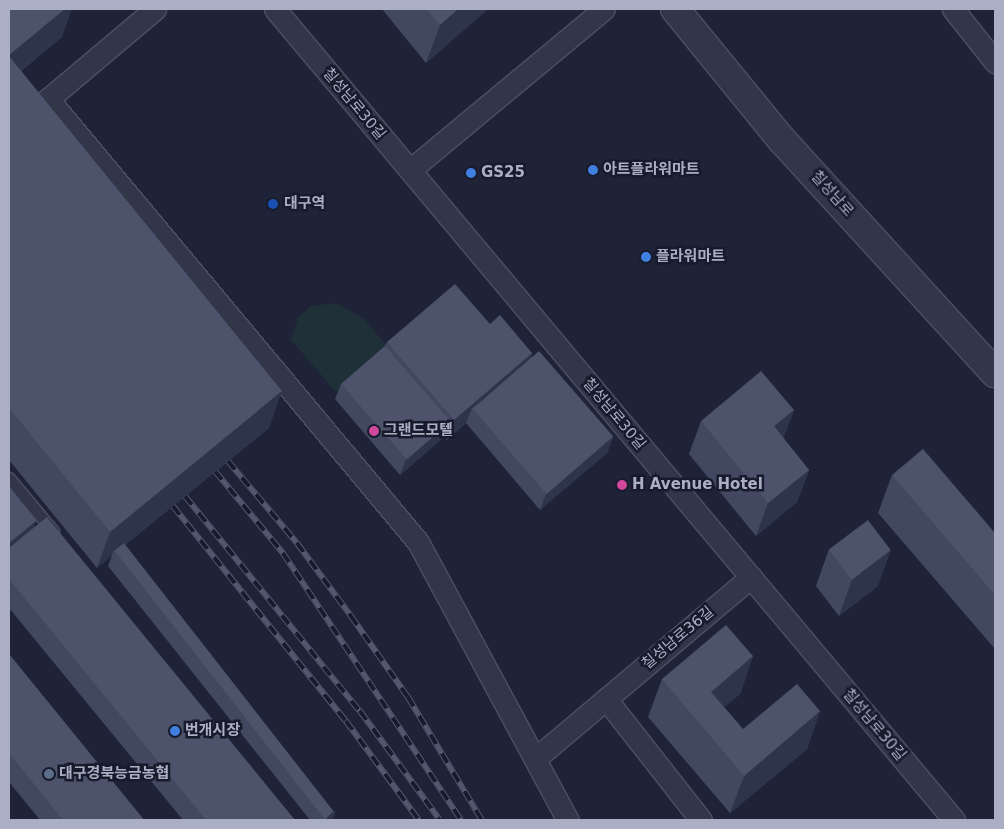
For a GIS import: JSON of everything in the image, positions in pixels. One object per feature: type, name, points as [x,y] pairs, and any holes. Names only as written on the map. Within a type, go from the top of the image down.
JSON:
[{"type":"street","points":[[155,9],[48,99],[418,542],[568,820]]},
{"type":"street","name":"칠성남로30길","points":[[275,9],[954,820]]},
{"type":"street","points":[[410,170],[604,9]]},
{"type":"street","name":"칠성남로","points":[[675,9],[782,140],[995,373]]},
{"type":"street","points":[[953,9],[995,62]]},
{"type":"street","name":"칠성남로36길","points":[[536,758],[751,577]]},
{"type":"street","points":[[606,699],[701,820]]},
{"type":"lane","points":[[9,478],[62,543]]},
{"type":"shaded area","points":[[336,303],[363,318],[388,347],[336,392],[291,340],[298,318],[311,306]]},
{"type":"building","points":[[9,9],[65,9],[9,55]]},
{"type":"building","points":[[426,9],[458,9],[440,25]]},
{"type":"building","points":[[9,56],[282,391],[110,532],[9,408]]},
{"type":"building","points":[[455,284],[490,324],[500,315],[532,353],[454,420],[387,342]]},
{"type":"building","points":[[385,346],[451,421],[407,460],[341,384]]},
{"type":"building","points":[[539,351],[613,436],[547,494],[473,409]]},
{"type":"building","points":[[761,371],[794,410],[774,426],[809,470],[768,503],[701,421]]},
{"type":"building","points":[[923,449],[995,533],[995,595],[892,475]]},
{"type":"building","points":[[9,486],[36,521],[9,543]]},
{"type":"building","points":[[47,517],[295,820],[206,820],[9,579],[9,548]]},
{"type":"building","points":[[868,520],[891,550],[852,580],[829,549]]},
{"type":"building","points":[[124,543],[334,812],[324,819],[115,550]]},
{"type":"building","points":[[726,625],[753,656],[711,692],[743,729],[797,684],[820,711],[744,776],[662,679]]},
{"type":"building","points":[[9,654],[144,820],[63,820],[9,753]]},
{"type":"railway","points":[[228,461],[297,543],[351,616],[408,697],[482,820]]},
{"type":"railway","points":[[215,471],[283,553],[461,820]]},
{"type":"railway","points":[[185,496],[360,711],[440,820]]},
{"type":"railway","points":[[173,506],[346,721],[419,820]]},
{"type":"place","name":"아트플라워마트","points":[[593,170]]},
{"type":"place","name":"GS25","points":[[471,173]]},
{"type":"place","name":"대구역","points":[[273,204]]},
{"type":"place","name":"플라워마트","points":[[646,257]]},
{"type":"place","name":"그랜드모텔","points":[[374,431]]},
{"type":"place","name":"H Avenue Hotel","points":[[622,485]]},
{"type":"place","name":"번개시장","points":[[175,731]]},
{"type":"place","name":"대구경북능금농협","points":[[49,774]]}]
